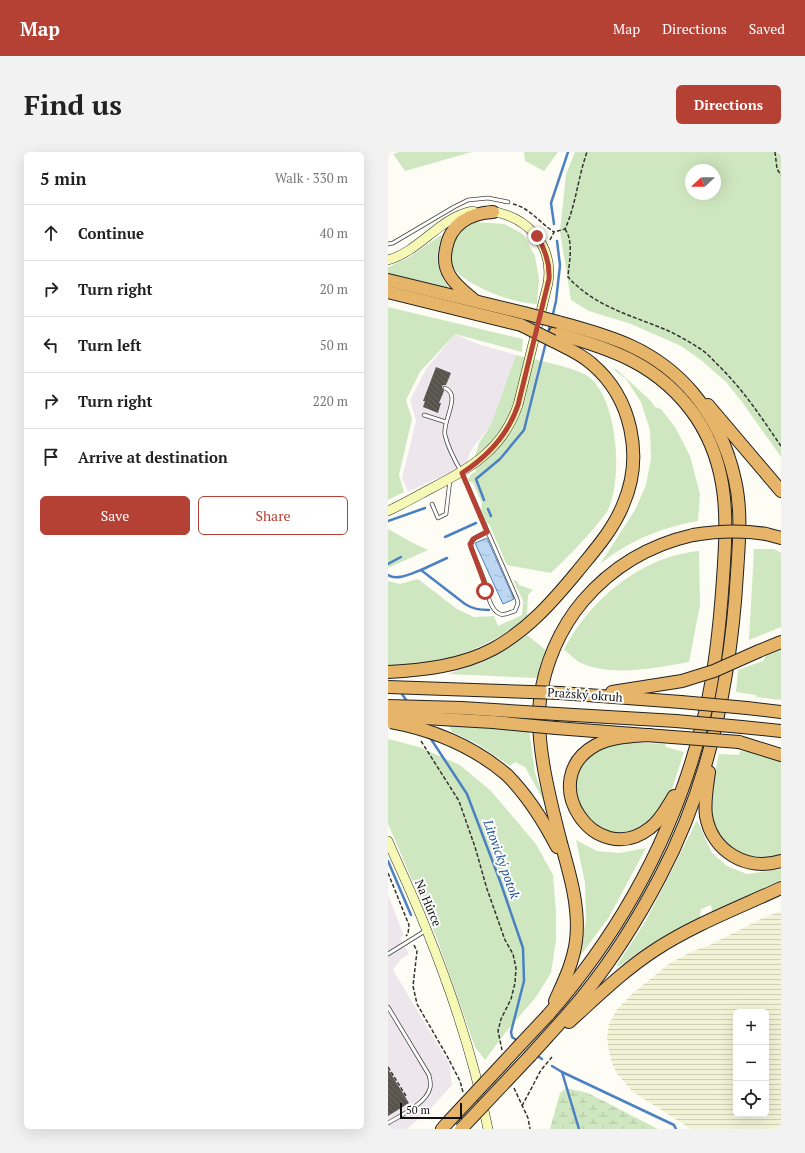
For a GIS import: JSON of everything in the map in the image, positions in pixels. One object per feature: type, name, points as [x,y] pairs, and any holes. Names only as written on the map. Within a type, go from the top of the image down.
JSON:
[{"type":"highway","points":[[477,302],[450,277],[445,261],[445,251],[447,241],[451,233],[460,222],[477,214],[494,212]]},
{"type":"highway","points":[[388,280],[477,302],[555,332],[618,353],[655,375],[672,389],[692,413],[709,441],[717,461],[722,482],[725,509],[720,615],[710,686],[690,770],[675,810],[654,857],[634,896],[612,932],[587,968],[548,1015],[445,1125]]},
{"type":"highway","points":[[388,292],[419,300],[522,319],[555,332],[601,334],[627,343],[652,357],[698,393],[781,491]]},
{"type":"highway","points":[[388,297],[419,300]]},
{"type":"highway","points":[[388,672],[425,669],[466,660],[494,648],[522,629],[551,603],[607,534],[623,505],[632,474],[633,452],[631,430],[624,409],[614,389],[592,364],[576,352],[555,332]]},
{"type":"highway","points":[[560,1026],[598,976],[640,914],[661,875],[683,828],[699,787],[724,692],[733,632],[738,562],[739,504],[733,471],[722,440],[712,420],[700,402],[677,377]]},
{"type":"highway","points":[[548,1015],[568,973],[575,946],[576,932],[576,913],[569,871],[558,831],[545,771],[540,736],[539,712],[541,691],[553,651],[565,626],[580,604],[611,573],[629,560],[669,541],[712,532],[734,531],[766,534],[781,538]]},
{"type":"highway","points":[[585,695],[682,681],[714,671],[781,642]]},
{"type":"highway","name":"Pražský okruh","points":[[388,687],[560,693],[681,702],[781,712]]},
{"type":"highway","name":"Pražský okruh","points":[[388,706],[462,708],[676,721],[781,731]]},
{"type":"highway","points":[[388,716],[465,720],[781,746]]},
{"type":"highway","points":[[388,721],[424,730],[461,744],[483,756],[506,774],[525,794],[542,818],[569,871]]},
{"type":"highway","points":[[650,735],[615,739],[604,742],[588,750],[580,759],[572,774],[570,792],[576,812],[587,826],[601,835],[618,839],[635,836],[645,832],[665,811],[690,770]]},
{"type":"highway","points":[[713,737],[706,805],[708,822],[712,834],[723,848],[740,860],[762,864],[781,860]]},
{"type":"highway","points":[[739,742],[781,755]]},
{"type":"highway","points":[[461,1129],[560,1026],[633,966],[655,950],[715,918],[781,888]]},
{"type":"main road","points":[[388,260],[402,254],[460,215],[476,211],[506,214],[517,219],[528,227],[537,236],[543,246],[547,256],[549,268],[549,279],[524,382],[515,414],[506,430],[492,449],[478,462],[462,473],[388,510]]},
{"type":"main road","name":"Na Hůrce","points":[[388,841],[427,930],[444,975],[471,1058],[488,1129]]},
{"type":"lane","points":[[388,244],[393,243],[468,200],[488,198],[508,202]]},
{"type":"lane","points":[[445,388],[451,392],[452,405],[446,422],[445,434],[454,459],[462,473],[518,603],[515,611],[505,615],[496,612],[493,608],[485,591],[484,582],[470,544],[473,539],[487,532]]},
{"type":"lane","points":[[424,415],[446,422]]},
{"type":"lane","points":[[432,504],[438,518],[446,514],[450,478]]},
{"type":"lane","points":[[388,954],[427,930]]},
{"type":"lane","points":[[388,1007],[429,1075],[431,1088],[427,1095],[415,1107],[388,1123]]},
{"type":"path","points":[[508,202],[518,205],[554,232],[565,229],[570,219],[587,152]]},
{"type":"path","points":[[775,152],[777,169],[781,175]]},
{"type":"path","points":[[565,229],[569,234],[570,246],[568,277],[576,286],[592,298],[613,309],[666,330],[701,349],[730,376],[749,399],[781,446]]},
{"type":"path","points":[[419,736],[459,801],[475,847],[486,889],[505,940],[513,954],[516,968],[515,983],[511,999],[501,1019],[498,1031],[502,1051]]},
{"type":"path","points":[[388,873],[410,925],[408,934],[401,940]]},
{"type":"path","points":[[414,945],[417,951],[413,986],[417,1004],[460,1081],[464,1095]]},
{"type":"path","points":[[522,1106],[541,1070],[552,1058]]},
{"type":"path","points":[[388,1066],[406,1096]]},
{"type":"path","points":[[514,1086],[528,1118],[530,1129]]},
{"type":"shaded area","points":[[455,334],[478,344],[516,355],[491,424],[470,452],[466,466],[447,476],[435,479],[408,492],[402,478],[416,421],[410,400],[426,369]]},
{"type":"shaded area","points":[[388,895],[404,935],[400,938],[409,954],[401,959],[393,970],[450,1065],[452,1085],[431,1108],[407,1129],[388,1129]]},
{"type":"green space","points":[[399,152],[472,152],[405,171],[393,154]]},
{"type":"green space","points":[[524,152],[558,152],[544,171],[525,161]]},
{"type":"green space","points":[[575,152],[781,152],[781,457],[726,382],[701,360],[681,346],[631,324],[589,311],[571,300],[560,232],[566,174]]},
{"type":"green space","points":[[475,222],[504,224],[523,234],[535,256],[539,280],[537,304],[518,301],[495,294],[465,279],[455,270],[450,257],[451,243],[460,231]]},
{"type":"green space","points":[[441,235],[438,251],[438,264],[446,284],[451,290],[388,273],[388,267],[408,258]]},
{"type":"green space","points":[[388,307],[523,339],[522,352],[455,334],[420,372],[406,400],[412,419],[399,475],[404,492],[388,500]]},
{"type":"green space","points":[[516,355],[575,370],[589,377],[599,388],[612,421],[616,460],[613,496],[608,510],[588,535],[551,573],[507,565],[489,524],[487,524],[481,510],[482,503],[473,483],[468,481],[470,475],[476,471],[473,464],[479,443],[491,424]]},
{"type":"green space","points":[[616,369],[650,400],[655,407],[661,409],[675,427],[690,456],[700,494],[698,521],[671,527],[646,536],[623,548],[600,564],[635,510],[646,485],[651,458],[650,430],[641,402],[626,379],[614,370]]},
{"type":"green space","points":[[388,529],[413,543],[428,550],[388,568]]},
{"type":"green space","points":[[754,549],[774,549],[781,553],[781,627],[749,640]]},
{"type":"green space","points":[[699,551],[700,605],[689,662],[649,669],[606,670],[581,663],[564,650],[588,614],[603,598],[620,584],[638,571],[657,562],[678,555]]},
{"type":"green space","points":[[418,579],[457,609],[474,617],[494,616],[498,626],[522,615],[523,601],[513,580],[517,581],[519,585],[533,590],[528,595],[527,616],[512,630],[499,638],[498,637],[477,648],[456,656],[433,662],[410,665],[388,665],[388,581],[400,584]]},
{"type":"green space","points":[[527,635],[547,651],[538,678],[448,674],[485,661]]},
{"type":"green space","points":[[781,648],[781,700],[756,697],[756,695],[736,692],[738,670],[763,661],[767,654]]},
{"type":"green space","points":[[447,723],[529,730],[535,773],[546,805],[525,767],[515,762],[510,766],[479,745],[452,732]]},
{"type":"green space","points":[[388,739],[419,747],[460,765],[491,791],[536,844],[553,875],[556,912],[556,940],[551,973],[536,997],[505,1033],[485,1060],[475,1047],[436,936],[388,824]]},
{"type":"green space","points":[[627,742],[665,744],[666,747],[684,752],[671,792],[656,816],[635,831],[627,834],[609,833],[583,816],[574,785],[583,762],[602,747]]},
{"type":"green space","points":[[740,751],[758,753],[781,759],[781,857],[753,859],[727,847],[713,827],[709,800],[719,754],[739,755]]},
{"type":"green space","points":[[697,820],[712,853],[727,866],[747,874],[781,869],[781,880],[712,913],[711,905],[701,909],[700,917],[651,944],[618,967],[617,965],[645,922]]},
{"type":"green space","points":[[576,840],[597,851],[619,853],[646,848],[609,917],[578,959],[586,921],[585,883]]},
{"type":"green space","points":[[781,911],[781,1129],[691,1129],[633,1092],[617,1074],[612,1063],[607,1038],[609,1024],[616,1011],[632,994],[670,963],[691,952],[710,945],[763,918]]},
{"type":"green space","points":[[566,1088],[588,1093],[658,1129],[550,1129],[560,1093]]},
{"type":"water","points":[[487,538],[514,599],[503,604],[475,543]]},
{"type":"building","points":[[436,367],[451,373],[446,385],[443,385],[442,387],[444,391],[439,403],[441,403],[438,413],[423,407],[425,401],[423,401]]},
{"type":"building","points":[[388,1069],[409,1103],[388,1116]]},
{"type":"waterway","points":[[554,224],[551,203],[568,152]]},
{"type":"waterway","points":[[552,318],[556,301],[560,265],[557,241]]},
{"type":"waterway","points":[[548,335],[550,324]]},
{"type":"waterway","points":[[484,500],[476,479],[500,459],[524,430],[546,342]]},
{"type":"waterway","points":[[388,521],[425,508]]},
{"type":"waterway","points":[[488,509],[491,516]]},
{"type":"waterway","points":[[445,537],[476,523]]},
{"type":"waterway","points":[[388,564],[401,557]]},
{"type":"waterway","points":[[421,570],[447,558]]},
{"type":"waterway","points":[[388,575],[392,577],[400,577],[421,570],[465,604],[476,609],[489,610]]},
{"type":"waterway","name":"Litovický potok","points":[[400,691],[408,703]]},
{"type":"waterway","name":"Litovický potok","points":[[429,736],[467,794],[500,881],[523,948],[524,981],[511,1032],[512,1037],[518,1041]]},
{"type":"waterway","points":[[388,861],[411,915]]},
{"type":"waterway","name":"Litovický potok","points":[[536,1055],[542,1059]]},
{"type":"waterway","name":"Litovický potok","points":[[552,1066],[562,1072],[579,1129]]},
{"type":"waterway","points":[[562,1072],[674,1125],[676,1129]]},
{"type":"route","points":[[485,591],[484,582],[470,544],[473,539],[487,532],[462,473],[478,462],[497,443],[515,414],[521,396],[549,279],[547,256],[537,236]]}]
